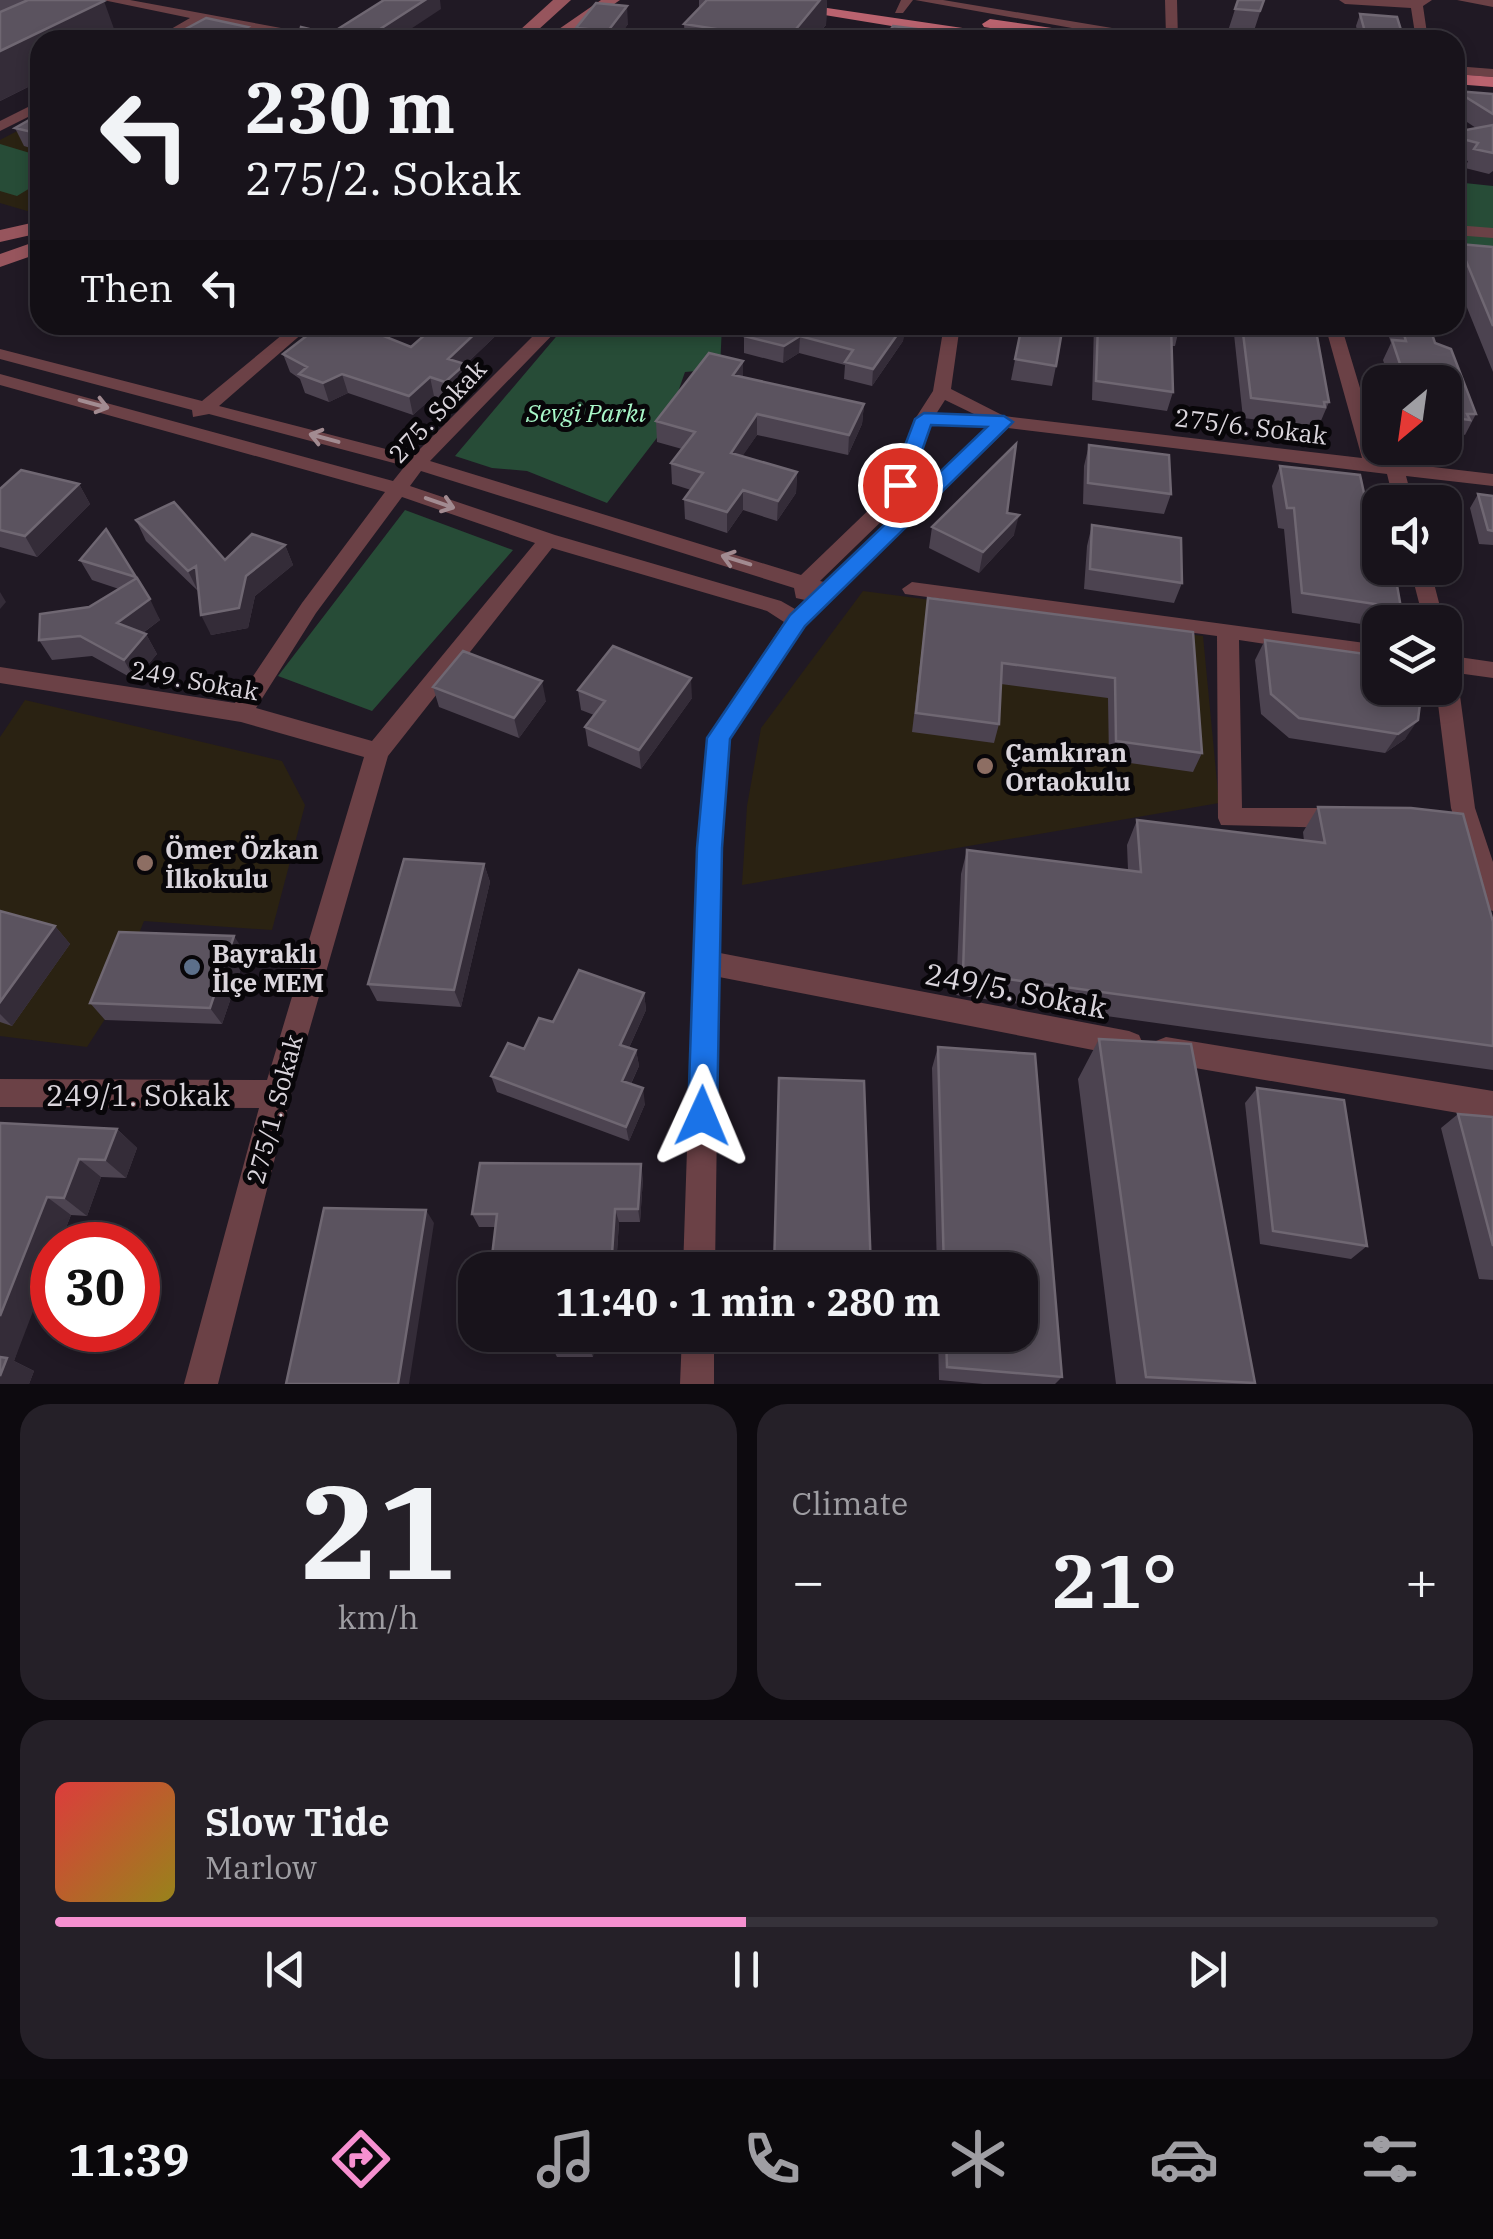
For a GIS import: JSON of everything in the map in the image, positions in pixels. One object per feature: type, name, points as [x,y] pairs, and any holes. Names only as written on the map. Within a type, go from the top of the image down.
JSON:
[{"type":"main road","points":[[528,30],[562,0]]},
{"type":"main road","points":[[566,30],[612,0]]},
{"type":"main road","points":[[742,0],[935,30]]},
{"type":"main road","points":[[836,0],[903,5],[1044,30]]},
{"type":"main road","points":[[1465,80],[1493,82]]},
{"type":"main road","points":[[1465,95],[1493,97]]},
{"type":"main road","points":[[0,236],[30,229]]},
{"type":"main road","points":[[0,261],[30,250]]},
{"type":"street","points":[[921,0],[1055,17],[1115,30]]},
{"type":"street","points":[[1171,0],[1172,30]]},
{"type":"street","points":[[1345,0],[1421,3],[1422,30]]},
{"type":"street","points":[[1463,0],[1493,2]]},
{"type":"street","points":[[103,3],[275,30]]},
{"type":"street","points":[[176,30],[198,18]]},
{"type":"street","points":[[1465,71],[1493,73]]},
{"type":"street","points":[[0,127],[30,110]]},
{"type":"street","points":[[1465,231],[1493,234]]},
{"type":"street","points":[[182,428],[292,335]]},
{"type":"street","name":"275. Sokak","points":[[241,713],[309,608],[417,463],[544,335]]},
{"type":"street","points":[[798,620],[806,582],[886,505],[900,485],[924,419],[942,391],[950,335]]},
{"type":"street","points":[[1337,335],[1394,485]]},
{"type":"street","points":[[0,354],[417,463],[828,591]]},
{"type":"street","points":[[0,379],[399,489],[548,540],[774,606],[798,620]]},
{"type":"street","points":[[699,1252],[706,962],[719,738],[798,620],[1004,422],[942,391]]},
{"type":"street","name":"275/6. Sokak","points":[[924,419],[1004,422],[1493,480]]},
{"type":"street","name":"275/1. Sokak","points":[[201,1384],[277,1094],[377,752],[548,540]]},
{"type":"street","points":[[912,589],[1362,650]]},
{"type":"street","points":[[1228,630],[1230,818],[1369,818]]},
{"type":"street","points":[[1462,667],[1493,670]]},
{"type":"street","name":"249. Sokak","points":[[0,676],[241,713],[377,752]]},
{"type":"street","points":[[1448,705],[1458,818],[1493,900]]},
{"type":"street","name":"249/5. Sokak","points":[[706,962],[1106,1040],[1493,1104]]},
{"type":"street","name":"249/1. Sokak","points":[[0,1093],[277,1094]]},
{"type":"street","points":[[697,1384],[698,1352]]},
{"type":"shaded area","points":[[30,124],[30,212],[0,203],[0,140]]},
{"type":"shaded area","name":"Çamkıran Ortaokulu","points":[[863,591],[1203,636],[1219,803],[742,885],[747,806],[761,728]]},
{"type":"shaded area","name":"Ömer Özkan İlkokulu","points":[[25,700],[282,761],[305,805],[272,930],[144,921],[105,1019],[87,1047],[0,1036],[0,737]]},
{"type":"green space","points":[[0,144],[30,153],[30,188],[17,196],[0,191]]},
{"type":"green space","points":[[1465,183],[1493,186],[1493,258],[1465,256]]},
{"type":"green space","name":"Sevgi Parkı","points":[[558,335],[722,335],[720,369],[685,372],[666,426],[607,503],[527,471],[492,468],[455,456]]},
{"type":"green space","points":[[405,510],[513,550],[372,711],[278,676]]},
{"type":"building","points":[[28,0],[104,1],[44,30],[30,30],[30,37],[0,51],[0,12]]},
{"type":"building","points":[[384,0],[425,0],[378,30],[336,30]]},
{"type":"building","points":[[707,0],[820,0],[795,30],[723,30],[684,24]]},
{"type":"building","points":[[1238,0],[1264,0],[1260,11],[1235,9]]},
{"type":"building","points":[[596,3],[627,6],[609,30],[576,28]]},
{"type":"building","points":[[1360,14],[1397,17],[1401,30],[1364,30]]},
{"type":"building","points":[[206,18],[248,27],[243,30],[184,30]]},
{"type":"building","points":[[893,26],[924,30],[890,30]]},
{"type":"building","points":[[1465,92],[1493,94],[1493,114],[1465,97]]},
{"type":"building","points":[[30,120],[30,132],[15,128]]},
{"type":"building","points":[[1493,125],[1493,153],[1474,149],[1478,143],[1465,140],[1465,130]]},
{"type":"building","points":[[1465,245],[1493,247],[1493,326],[1465,258]]},
{"type":"building","points":[[308,335],[381,335],[411,347],[425,335],[473,335],[448,359],[465,364],[445,382],[430,377],[409,396],[342,374],[323,383],[299,374],[307,367],[283,354]]},
{"type":"building","points":[[897,335],[873,369],[845,362],[853,350],[800,336],[784,346],[744,336]]},
{"type":"building","points":[[1020,335],[1061,335],[1056,366],[1015,359]]},
{"type":"building","points":[[1098,335],[1171,335],[1173,392],[1096,381]]},
{"type":"building","points":[[1243,335],[1317,335],[1329,402],[1324,402],[1325,407],[1251,398]]},
{"type":"building","points":[[1404,335],[1432,335],[1435,343],[1451,349],[1457,365],[1400,365],[1392,340],[1406,341]]},
{"type":"building","points":[[709,353],[743,361],[733,375],[864,404],[849,435],[757,414],[731,453],[797,472],[778,501],[743,490],[727,512],[684,499],[703,473],[671,463],[695,432],[656,421]]},
{"type":"building","points":[[1462,378],[1476,414],[1467,414],[1470,420],[1462,419]]},
{"type":"building","points":[[1016,444],[1007,513],[1019,515],[983,552],[932,527]]},
{"type":"building","points":[[1089,445],[1169,455],[1171,494],[1088,483]]},
{"type":"building","points":[[1280,466],[1360,475],[1362,585],[1397,585],[1400,605],[1302,593],[1294,508],[1287,508]]},
{"type":"building","points":[[21,470],[79,484],[25,536],[0,530],[0,489]]},
{"type":"building","points":[[1478,494],[1493,496],[1493,531],[1488,530]]},
{"type":"building","points":[[174,502],[225,560],[252,534],[285,545],[246,576],[239,608],[201,615],[196,566],[188,571],[136,520]]},
{"type":"building","points":[[1092,525],[1181,538],[1182,583],[1090,569]]},
{"type":"building","points":[[106,529],[136,577],[80,560]]},
{"type":"building","points":[[137,578],[150,599],[117,623],[146,634],[124,660],[80,636],[39,640],[40,614],[89,607]]},
{"type":"building","points":[[928,598],[1193,632],[1202,753],[1116,741],[1115,678],[1002,663],[999,724],[916,713]]},
{"type":"building","points":[[1265,640],[1362,653],[1362,705],[1420,705],[1418,720],[1398,734],[1299,718],[1271,694]]},
{"type":"building","points":[[613,646],[691,678],[639,750],[585,727],[605,701],[578,690]]},
{"type":"building","points":[[463,651],[542,681],[514,718],[433,687]]},
{"type":"building","points":[[1318,807],[1411,808],[1463,814],[1493,922],[1493,1046],[963,973],[967,850],[1141,872],[1137,820],[1325,843]]},
{"type":"building","points":[[404,859],[484,864],[454,990],[368,984]]},
{"type":"building","points":[[0,911],[55,926],[0,1002]]},
{"type":"building","points":[[119,932],[234,936],[210,1008],[90,1003]]},
{"type":"building","points":[[579,970],[644,993],[620,1045],[636,1050],[622,1081],[643,1088],[626,1127],[491,1076],[508,1043],[524,1049],[539,1018],[553,1022]]},
{"type":"building","points":[[1099,1039],[1191,1044],[1255,1383],[1146,1377]]},
{"type":"building","points":[[938,1047],[1035,1054],[1062,1377],[947,1367],[947,1352],[1038,1352],[1038,1252],[944,1252]]},
{"type":"building","points":[[779,1078],[864,1081],[870,1252],[774,1252]]},
{"type":"building","points":[[1257,1088],[1344,1100],[1367,1246],[1273,1231]]},
{"type":"building","points":[[1458,1114],[1493,1117],[1493,1246]]},
{"type":"building","points":[[0,1123],[117,1129],[105,1160],[79,1159],[64,1198],[47,1197],[37,1222],[30,1222],[30,1240],[0,1316]]},
{"type":"building","points":[[480,1163],[641,1164],[638,1209],[615,1209],[612,1252],[492,1252],[497,1214],[472,1214]]},
{"type":"building","points":[[324,1208],[426,1210],[398,1384],[286,1384]]},
{"type":"building","points":[[0,1357],[7,1358],[0,1376]]},
{"type":"place","name":"Çamkıran Ortaokulu","points":[[985,766]]},
{"type":"place","name":"Ömer Özkan İlkokulu","points":[[145,863]]},
{"type":"place","name":"Bayraklı İlçe MEM","points":[[192,967]]},
{"type":"route","points":[[702,1116],[710,848],[719,738],[798,620],[932,487],[1004,422],[924,419],[900,485]]}]
